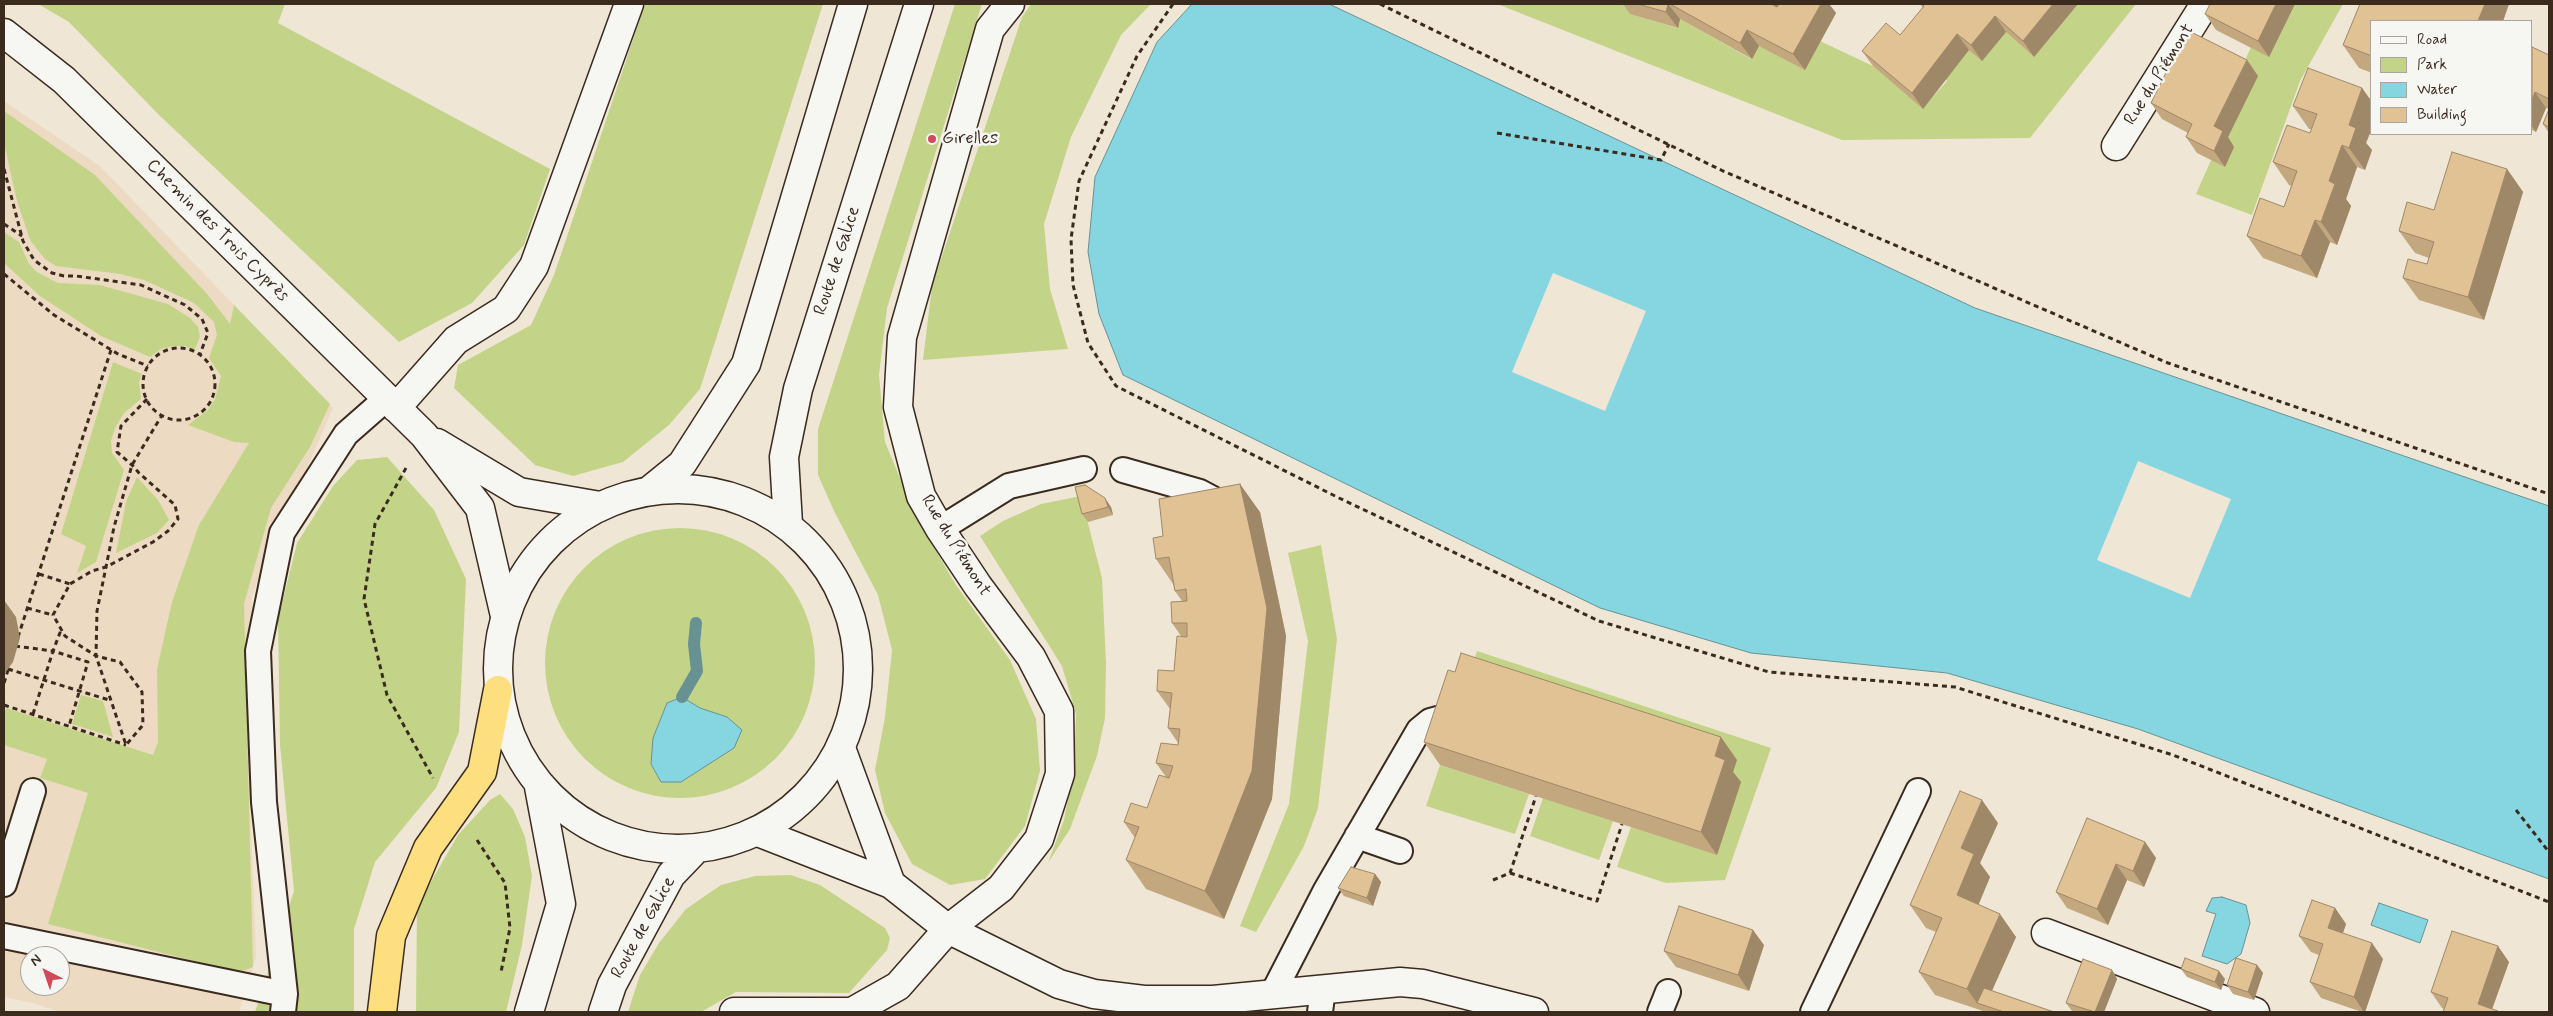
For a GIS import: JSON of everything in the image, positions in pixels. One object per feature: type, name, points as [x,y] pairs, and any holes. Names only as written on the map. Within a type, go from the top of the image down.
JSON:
[{"type":"highway","points":[[382,1012],[391,936],[428,848],[482,772],[498,690]]},
{"type":"street","points":[[392,403],[456,340],[506,309],[534,266],[629,4]]},
{"type":"street","points":[[650,490],[682,464],[746,364],[853,4]]},
{"type":"street","name":"Route de Galice","points":[[788,524],[784,456],[798,389],[919,4]]},
{"type":"street","name":"Rue du Piémont","points":[[734,1012],[852,1012],[898,986],[948,929],[1001,888],[1040,839],[1060,774],[1059,711],[1031,657],[978,586],[940,529],[922,496],[898,407],[902,337],[990,29],[1010,4]]},
{"type":"street","name":"Rue du Piémont","points":[[2116,146],[2205,4]]},
{"type":"street","name":"Chemin des Trois Cyprès","points":[[4,33],[64,80],[424,435],[480,508],[505,616]]},
{"type":"street","name":"Chemin des Trois Cyprès","points":[[424,435],[519,492],[600,506]]},
{"type":"street","points":[[692,488],[743,500],[788,524],[827,565],[850,612],[859,667],[853,718],[841,748],[810,793],[758,832],[695,850],[625,843],[585,825],[539,787],[513,745],[498,690],[505,616],[526,571],[557,534],[600,506],[650,490],[692,488]]},
{"type":"street","points":[[841,748],[891,884]]},
{"type":"street","points":[[529,1012],[561,904],[539,787]]},
{"type":"street","points":[[758,832],[891,884],[948,929],[1059,984],[1094,994],[1144,1000],[1213,1000],[1273,993],[1321,1000],[1400,982],[1423,984],[1534,1012]]},
{"type":"street","name":"Route de Galice","points":[[603,1012],[612,985],[671,875],[695,850]]},
{"type":"street","points":[[2046,933],[2255,1012]]},
{"type":"lane","points":[[4,936],[284,1003],[264,802],[258,651],[282,533],[346,434],[392,403]]},
{"type":"lane","points":[[940,529],[1009,486],[1084,469]]},
{"type":"lane","points":[[1123,470],[1200,492],[1215,500],[1221,510],[1223,519]]},
{"type":"lane","points":[[1273,993],[1326,890],[1419,730],[1430,721],[1441,718],[1455,721]]},
{"type":"lane","points":[[4,884],[33,791]]},
{"type":"lane","points":[[1813,1012],[1918,791]]},
{"type":"lane","points":[[1357,836],[1400,851]]},
{"type":"path","points":[[1174,4],[1137,56],[1079,181],[1071,239],[1073,285],[1088,343],[1116,386],[1339,498],[1599,621],[1769,672],[1955,687],[2173,755],[2549,902]]},
{"type":"path","points":[[1380,4],[1723,170],[2168,363],[2549,494]]},
{"type":"path","points":[[1497,133],[1661,160],[1670,144]]},
{"type":"path","points":[[4,169],[22,236],[34,260],[52,273],[140,285],[185,304],[202,319],[208,333],[200,354]]},
{"type":"path","points":[[4,224],[22,236]]},
{"type":"path","points":[[4,274],[54,315],[111,350],[148,366]]},
{"type":"path","points":[[178,348],[200,354],[209,363],[214,374],[212,398],[206,408],[196,416],[173,419],[153,409],[147,399],[144,376],[148,366],[165,350],[178,348]]},
{"type":"path","points":[[13,653],[111,350]]},
{"type":"path","points":[[53,615],[70,584],[92,571],[106,567],[153,542],[168,531],[178,519],[175,505],[117,452],[121,426],[147,399]]},
{"type":"path","points":[[126,745],[96,656],[98,611],[114,527],[132,465],[162,415]]},
{"type":"path","points":[[424,435],[375,524],[364,599],[387,695],[427,771],[456,807],[505,883],[510,928],[501,975]]},
{"type":"path","points":[[39,574],[70,584]]},
{"type":"path","points":[[27,608],[53,615],[65,636],[96,656],[120,662],[142,692],[143,725],[126,745]]},
{"type":"path","points":[[33,714],[61,629]]},
{"type":"path","points":[[15,646],[53,651],[88,662]]},
{"type":"path","points":[[69,726],[88,662],[96,656]]},
{"type":"path","points":[[4,682],[10,661]]},
{"type":"path","points":[[8,669],[110,700]]},
{"type":"path","points":[[4,705],[126,745]]},
{"type":"path","points":[[1510,873],[1536,796]]},
{"type":"path","points":[[2516,810],[2549,852]]},
{"type":"path","points":[[1494,880],[1510,873],[1597,901],[1622,824]]},
{"type":"shaded area","points":[[4,101],[101,167],[333,408],[252,595],[250,798],[256,957],[239,1012],[60,1012],[33,1003],[4,997]]},
{"type":"green space","points":[[38,4],[285,4],[278,23],[550,169],[524,245],[472,303],[399,342],[158,114],[69,22]]},
{"type":"green space","points":[[645,4],[823,4],[700,389],[669,425],[623,462],[573,476],[535,465],[454,388],[458,365],[531,325],[554,275]]},
{"type":"green space","points":[[955,4],[982,4],[887,308],[879,375],[885,442],[917,519],[956,585],[1010,660],[1036,719],[1040,771],[1025,826],[985,879],[950,885],[912,864],[885,813],[875,770],[885,717],[892,650],[878,595],[834,511],[818,475],[818,429]]},
{"type":"green space","points":[[1031,4],[1151,4],[1121,35],[1071,137],[1044,224],[1050,289],[1068,349],[923,360],[932,286],[1022,17]]},
{"type":"green space","points":[[1497,4],[1633,4],[1631,14],[1677,28],[1680,19],[1751,59],[1759,46],[1820,41],[1873,66],[1923,108],[1947,81],[1945,79],[1969,50],[2006,32],[2034,57],[2078,4],[2136,4],[2030,138],[1842,140]]},
{"type":"green space","points":[[2295,4],[2343,4],[2300,81],[2252,215],[2196,194],[2211,160],[2225,142],[2242,67],[2251,47],[2269,56]]},
{"type":"green space","points":[[4,111],[95,175],[208,295],[230,324],[234,305],[330,404],[310,447],[271,508],[244,604],[253,967],[242,971],[234,971],[48,924],[88,793],[40,778],[47,759],[4,745],[4,715],[6,708],[153,755],[158,742],[157,669],[172,602],[199,525],[249,443],[234,442],[188,425],[208,410],[215,399],[221,376],[209,358],[217,335],[214,322],[194,303],[144,280],[120,274],[56,266],[45,259],[30,240],[17,201],[4,143]]},
{"type":"green space","points":[[4,232],[19,242],[29,264],[37,272],[58,283],[100,285],[168,304],[190,318],[198,327],[200,337],[194,351],[185,346],[173,346],[161,349],[150,357],[101,336],[40,296],[4,263]]},
{"type":"green space","points":[[113,362],[142,374],[139,382],[141,399],[124,413],[115,428],[111,441],[112,453],[124,470],[96,562],[77,573],[86,546],[61,534]]},
{"type":"green space","points":[[387,457],[434,510],[466,579],[459,732],[436,788],[375,862],[354,929],[354,1012],[255,1012],[294,891],[280,745],[278,620],[297,543],[333,486],[357,460]]},
{"type":"green space","points":[[137,477],[158,500],[169,520],[157,533],[116,553],[126,502]]},
{"type":"green space","points":[[1081,496],[1102,578],[1106,663],[1105,718],[1097,756],[1070,829],[1048,863],[1064,820],[1074,766],[1076,714],[1062,666],[980,536],[1003,521],[1041,504]]},
{"type":"green space","points":[[680,528],[706,531],[732,538],[766,559],[784,577],[805,611],[812,637],[815,663],[812,689],[805,715],[784,749],[766,767],[732,788],[706,795],[680,798],[654,795],[628,788],[594,767],[576,749],[555,715],[548,689],[545,663],[548,637],[555,611],[576,577],[594,559],[628,538],[654,531]]},
{"type":"green space","points":[[1321,545],[1337,639],[1318,808],[1304,846],[1256,932],[1240,926],[1289,804],[1308,641],[1288,553]]},
{"type":"green space","points":[[1477,651],[1771,748],[1725,880],[1666,883],[1617,867],[1631,827],[1717,854],[1740,782],[1464,692]]},
{"type":"green space","points":[[81,695],[103,701],[113,737],[72,724]]},
{"type":"green space","points":[[1440,765],[1529,794],[1515,834],[1426,806]]},
{"type":"green space","points":[[500,794],[513,809],[525,837],[532,876],[522,945],[506,1012],[416,1012],[417,906],[458,835],[490,800]]},
{"type":"green space","points":[[1543,798],[1613,821],[1599,860],[1530,836]]},
{"type":"green space","points":[[791,875],[820,885],[885,928],[890,938],[887,950],[849,993],[736,992],[701,1012],[628,1012],[640,975],[659,943],[686,909],[721,885],[755,876]]},
{"type":"water","points":[[1192,4],[1329,4],[1975,308],[2549,506],[2549,879],[2138,729],[1947,673],[1751,653],[1600,608],[1123,375],[1099,314],[1088,252],[1095,177],[1157,42]]},
{"type":"water","points":[[682,697],[700,708],[727,717],[742,730],[734,748],[681,782],[661,782],[651,764],[653,738],[667,703]]},
{"type":"water","points":[[2222,897],[2246,905],[2250,923],[2241,954],[2227,964],[2202,956],[2216,914],[2206,911],[2212,898]]},
{"type":"water","points":[[2379,903],[2428,920],[2420,943],[2371,925]]},
{"type":"pier","points":[[1553,273],[1646,311],[1605,411],[1512,372]]},
{"type":"pier","points":[[2138,461],[2231,499],[2190,598],[2097,560]]},
{"type":"building","points":[[1638,4],[1668,4],[1666,12]]},
{"type":"building","points":[[1670,4],[1771,4],[1777,7],[1779,4],[1821,4],[1793,54],[1747,30],[1740,43]]},
{"type":"building","points":[[1921,4],[2053,4],[2023,41],[1995,16],[1971,45],[1957,34],[1912,93],[1862,51],[1886,23],[1900,35],[1924,6]]},
{"type":"building","points":[[2210,4],[2276,4],[2258,41],[2205,14]]},
{"type":"building","points":[[2360,4],[2485,4],[2478,20],[2370,20],[2370,55],[2343,45]]},
{"type":"building","points":[[2187,30],[2247,60],[2214,126],[2223,131],[2214,151],[2186,137],[2192,124],[2151,103]]},
{"type":"building","points":[[2533,47],[2549,55],[2549,99],[2535,92],[2533,97]]},
{"type":"building","points":[[2308,68],[2362,88],[2349,125],[2356,128],[2349,148],[2342,145],[2329,181],[2335,184],[2321,222],[2315,220],[2301,256],[2247,236],[2260,198],[2284,207],[2297,171],[2273,162],[2287,125],[2310,133],[2317,114],[2293,106]]},
{"type":"building","points":[[2549,109],[2549,127],[2543,124]]},
{"type":"building","points":[[2452,152],[2507,169],[2468,297],[2403,278],[2408,259],[2427,264],[2434,242],[2399,231],[2407,202],[2434,210]]},
{"type":"building","points":[[1240,484],[1267,608],[1252,771],[1205,891],[1126,860],[1139,827],[1124,822],[1131,803],[1147,808],[1159,775],[1169,778],[1173,766],[1156,763],[1161,743],[1178,745],[1180,729],[1168,728],[1172,693],[1157,691],[1158,670],[1174,671],[1177,636],[1187,637],[1187,623],[1172,623],[1171,602],[1187,601],[1186,589],[1175,591],[1169,557],[1156,559],[1153,538],[1163,536],[1159,499]]},
{"type":"building","points":[[1085,485],[1105,498],[1108,507],[1082,514],[1075,487]]},
{"type":"building","points":[[1461,653],[1721,737],[1715,756],[1725,760],[1701,832],[1424,742],[1448,670],[1455,672]]},
{"type":"building","points":[[1960,791],[1982,800],[1961,848],[1974,854],[1957,895],[2000,914],[1967,989],[1919,972],[1942,918],[1910,905]]},
{"type":"building","points":[[2087,818],[2145,842],[2133,871],[2116,864],[2097,909],[2056,892]]},
{"type":"building","points":[[1351,867],[1375,874],[1367,898],[1338,888]]},
{"type":"building","points":[[2312,900],[2335,908],[2328,928],[2372,943],[2354,997],[2310,982],[2323,944],[2299,936]]},
{"type":"building","points":[[1679,906],[1753,930],[1738,975],[1664,951]]},
{"type":"building","points":[[2452,931],[2498,946],[2478,1004],[2498,1012],[2443,1012],[2448,998],[2431,992]]},
{"type":"building","points":[[2185,958],[2219,971],[2215,982],[2181,969]]},
{"type":"building","points":[[2236,958],[2257,965],[2248,992],[2227,985]]},
{"type":"building","points":[[2083,959],[2112,970],[2095,1012],[2066,1003]]},
{"type":"building","points":[[1984,988],[2054,1012],[2004,1012],[1977,1003]]},
{"type":"waterway","points":[[682,697],[697,671],[694,644],[696,623]]},
{"type":"place","name":"Girelles","points":[[932,139]]}]
